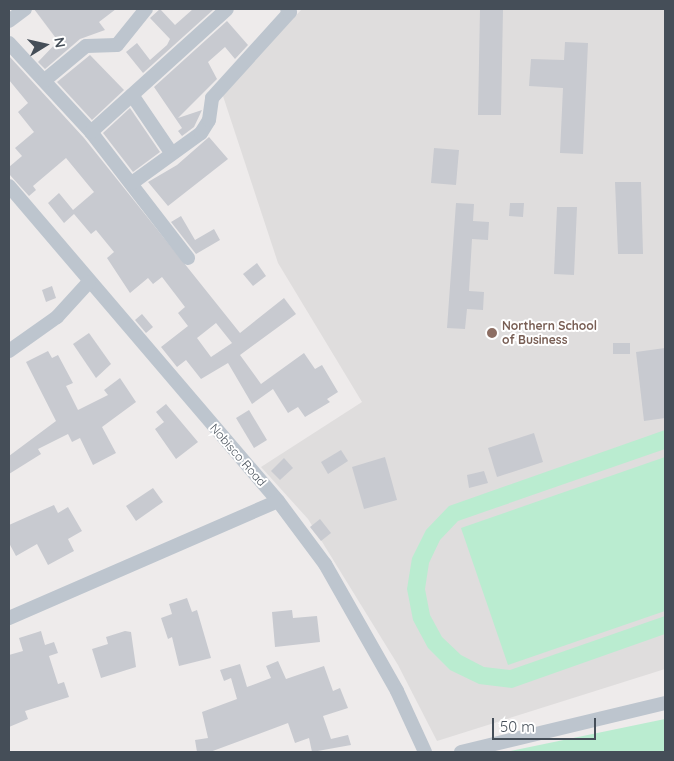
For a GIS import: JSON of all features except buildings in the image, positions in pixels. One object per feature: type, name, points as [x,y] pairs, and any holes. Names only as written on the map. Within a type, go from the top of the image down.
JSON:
[{"type":"street","points":[[9,21],[25,9]]},
{"type":"street","points":[[45,80],[86,46],[117,45],[146,9]]},
{"type":"street","points":[[91,132],[227,9]]},
{"type":"street","points":[[132,183],[170,151],[201,133],[209,120],[212,98],[290,12],[287,9]]},
{"type":"street","points":[[9,43],[91,132],[188,258]]},
{"type":"street","points":[[132,95],[170,151]]},
{"type":"street","name":"Nobisco Road","points":[[9,186],[89,282],[278,501],[324,564],[398,691],[425,752]]},
{"type":"street","points":[[9,351],[56,317],[89,282]]},
{"type":"street","points":[[9,618],[278,501]]},
{"type":"street","points":[[461,752],[665,703]]},
{"type":"shaded area","name":"Northern School of Business","points":[[302,9],[665,9],[665,669],[437,741],[398,665],[308,519],[261,467],[362,402],[278,263],[222,93]]},
{"type":"green space","points":[[665,430],[665,449],[458,521],[440,540],[429,563],[425,589],[430,615],[442,637],[461,655],[484,667],[510,670],[665,616],[665,634],[512,688],[479,684],[450,670],[428,648],[413,620],[407,589],[412,558],[426,530],[449,506]]},
{"type":"green space","points":[[665,457],[665,611],[508,665],[461,528]]},
{"type":"green space","points":[[665,719],[665,752],[506,752]]},
{"type":"place","name":"Northern School of Business","points":[[492,333]]}]
